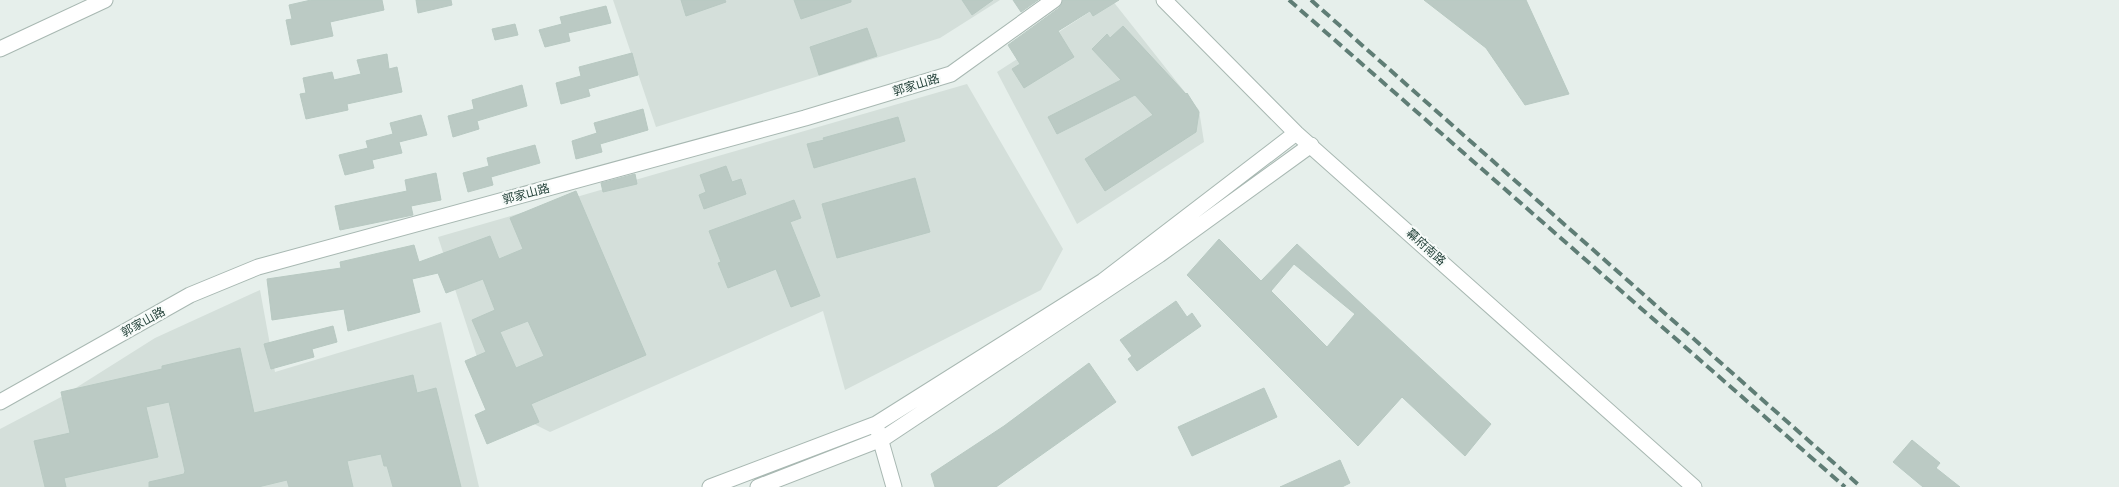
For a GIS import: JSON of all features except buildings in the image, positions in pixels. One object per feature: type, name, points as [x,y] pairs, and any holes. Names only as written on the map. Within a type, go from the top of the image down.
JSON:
[{"type":"street","points":[[0,49],[105,0]]},
{"type":"street","name":"郭家山路","points":[[0,402],[190,295],[258,267],[805,118],[951,74],[1054,0]]},
{"type":"street","name":"幕府南路","points":[[1164,0],[1296,133],[1694,487]]},
{"type":"street","points":[[710,487],[876,424],[1103,281],[1296,133]]},
{"type":"street","points":[[758,487],[884,438],[1159,255],[1311,145]]},
{"type":"street","points":[[876,424],[894,487]]},
{"type":"shaded area","points":[[613,0],[1000,0],[940,38],[656,127]]},
{"type":"shaded area","points":[[1108,0],[1112,0],[1199,110],[1204,142],[1077,224],[997,72]]},
{"type":"shaded area","points":[[967,84],[1063,249],[1041,290],[845,390],[823,311],[550,432],[492,403],[438,237]]},
{"type":"shaded area","points":[[260,290],[275,372],[441,322],[479,487],[0,487],[0,429],[63,396],[155,338]]},
{"type":"railway","points":[[1289,0],[1845,487]]},
{"type":"railway","points":[[1311,0],[1861,487]]}]
